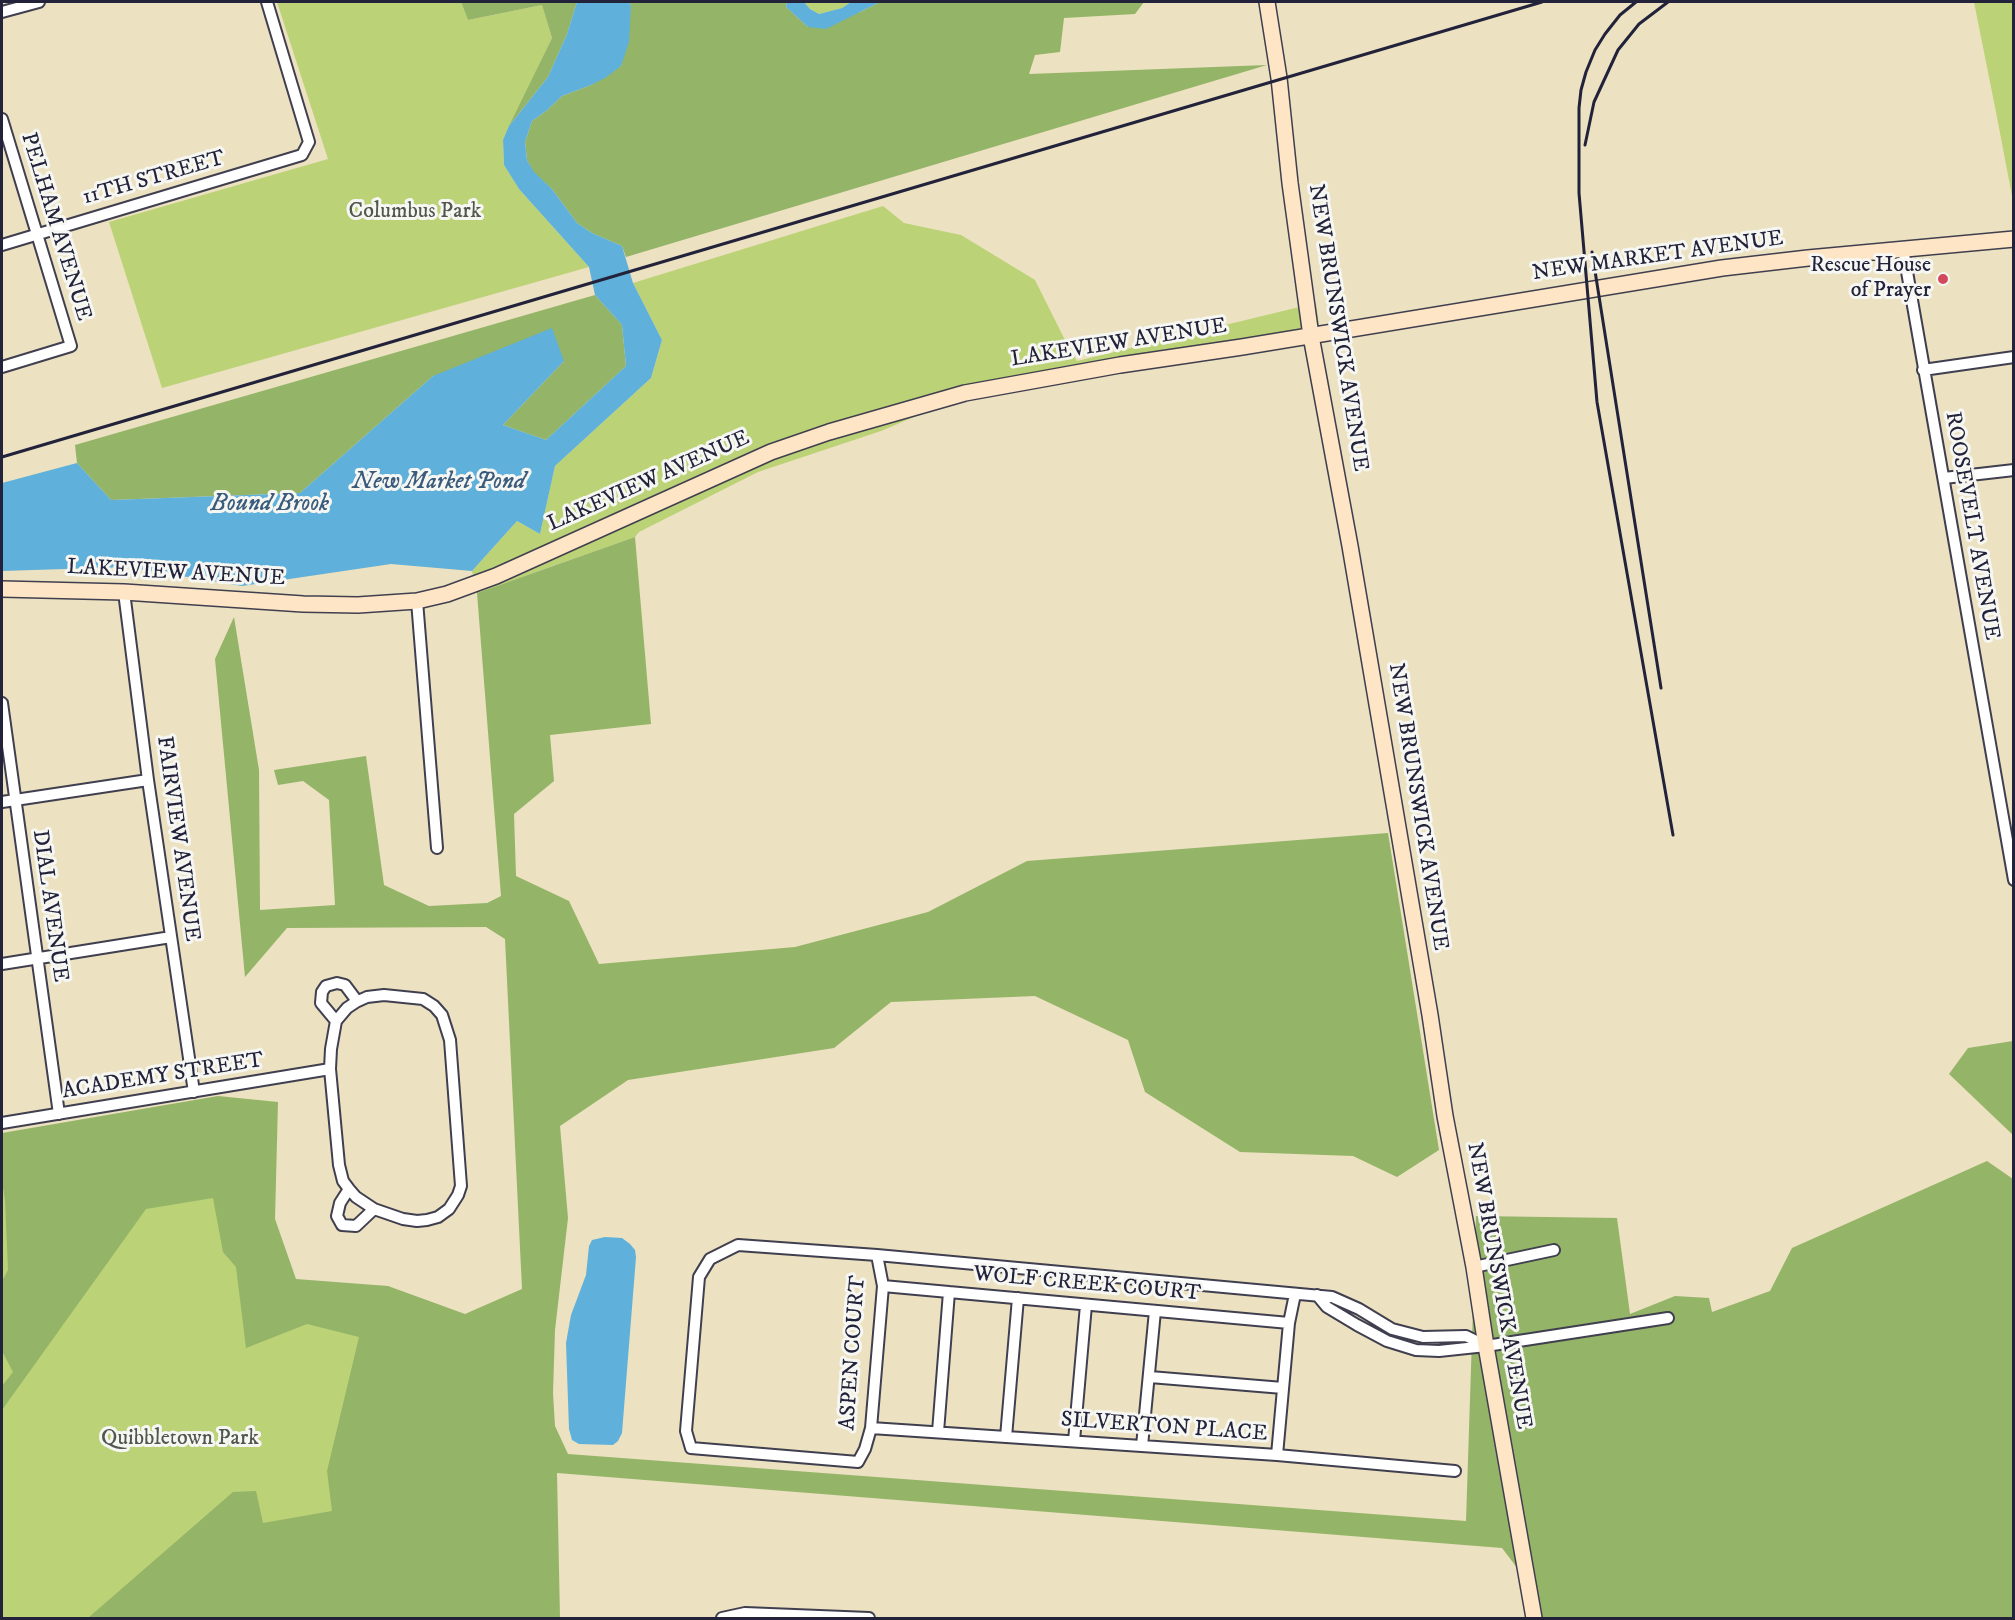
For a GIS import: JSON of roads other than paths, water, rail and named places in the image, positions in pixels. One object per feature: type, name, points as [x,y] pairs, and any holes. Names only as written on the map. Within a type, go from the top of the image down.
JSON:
[{"type":"main road","name":"NEW BRUNSWICK AVENUE","points":[[1267,2],[1279,78],[1290,183],[1311,336],[1360,601],[1430,1015],[1444,1116],[1474,1267],[1534,1618]]},
{"type":"main road","name":"NEW MARKET AVENUE","points":[[1311,336],[1722,268],[2013,239]]},
{"type":"main road","name":"LAKEVIEW AVENUE","points":[[2,589],[124,592],[303,604],[358,605],[417,601],[447,594],[496,576],[771,452],[897,411],[964,393],[1120,365],[1311,336]]},
{"type":"street","points":[[2,12],[39,2]]},
{"type":"street","name":"11TH STREET","points":[[2,245],[302,155],[309,142],[267,2]]},
{"type":"street","name":"PELHAM AVENUE","points":[[2,119],[4,133],[71,346],[2,368]]},
{"type":"street","name":"ROOSEVELT AVENUE","points":[[1903,249],[2013,880]]},
{"type":"street","points":[[1923,370],[2013,357]]},
{"type":"street","points":[[1944,478],[2013,470]]},
{"type":"street","name":"FAIRVIEW AVENUE","points":[[124,592],[148,780],[194,1092]]},
{"type":"street","points":[[417,601],[436,848]]},
{"type":"street","name":"DIAL AVENUE","points":[[2,703],[59,1114]]},
{"type":"street","points":[[2,802],[148,780]]},
{"type":"street","points":[[2,964],[171,937]]},
{"type":"street","points":[[336,1021],[321,1003],[322,992],[326,986],[337,983],[345,985],[357,1001]]},
{"type":"street","points":[[384,995],[425,1000],[442,1015],[450,1040],[460,1186],[458,1195],[444,1213],[428,1220],[403,1219],[375,1209],[356,1197],[343,1181],[339,1165],[330,1070],[336,1021],[347,1008],[357,1001],[384,995]]},
{"type":"street","name":"ACADEMY STREET","points":[[2,1123],[330,1070]]},
{"type":"street","points":[[349,1189],[340,1203],[337,1216],[342,1225],[356,1226],[375,1209]]},
{"type":"street","name":"ASPEN COURT","points":[[877,1255],[883,1286],[871,1428],[865,1449],[858,1462],[691,1448],[686,1431],[699,1277],[710,1259],[738,1245],[877,1255],[1332,1297],[1359,1309],[1392,1329],[1423,1337],[1466,1336],[1486,1346]]},
{"type":"street","points":[[1474,1267],[1554,1250]]},
{"type":"street","name":"WOLF CREEK COURT","points":[[883,1286],[1289,1323]]},
{"type":"street","points":[[938,1432],[949,1292]]},
{"type":"street","points":[[1277,1455],[1289,1323],[1295,1294]]},
{"type":"street","points":[[1006,1437],[1018,1298]]},
{"type":"street","points":[[1074,1442],[1086,1305]]},
{"type":"street","points":[[1142,1446],[1155,1311]]},
{"type":"street","points":[[1486,1346],[1668,1318]]},
{"type":"street","points":[[1150,1377],[1283,1388]]},
{"type":"street","name":"SILVERTON PLACE","points":[[871,1428],[1277,1455],[1455,1471]]},
{"type":"street","points":[[722,1618],[745,1613],[869,1618]]},
{"type":"water","name":"New Market Pond","points":[[577,2],[629,2],[631,6],[629,42],[621,66],[605,78],[562,96],[532,121],[525,142],[527,160],[534,172],[552,189],[577,223],[592,233],[622,246],[633,283],[662,340],[651,378],[555,466],[540,534],[517,521],[472,571],[391,564],[242,586],[127,567],[2,571],[2,483],[77,463],[111,500],[300,493],[433,376],[552,328],[564,361],[503,425],[546,440],[626,366],[622,325],[595,295],[589,267],[519,189],[504,165],[503,140],[509,126],[548,77],[567,34]]},
{"type":"water","points":[[787,2],[804,2],[819,14],[842,8],[851,2],[880,2],[826,29],[808,27],[786,7]]},
{"type":"water","points":[[605,1237],[622,1238],[635,1250],[636,1257],[622,1433],[613,1445],[579,1444],[572,1440],[569,1429],[566,1343],[571,1315],[586,1275],[589,1246],[592,1240]]},
{"type":"railway","points":[[2,457],[1542,2]]},
{"type":"railway","points":[[1636,2],[1620,15],[1605,34],[1586,72],[1579,108],[1579,193],[1597,402],[1673,835]]},
{"type":"railway","points":[[1585,145],[1594,102],[1618,50],[1639,24],[1668,2]]},
{"type":"railway","points":[[1592,252],[1661,688]]},
{"type":"place","name":"Rescue House of Prayer","points":[[1943,279]]},
{"type":"park label","name":"Columbus Park","points":[[415,212]]},
{"type":"park label","name":"Quibbletown Park","points":[[180,1439]]},
{"type":"water label","name":"Bound Brook","points":[[270,505]]}]
